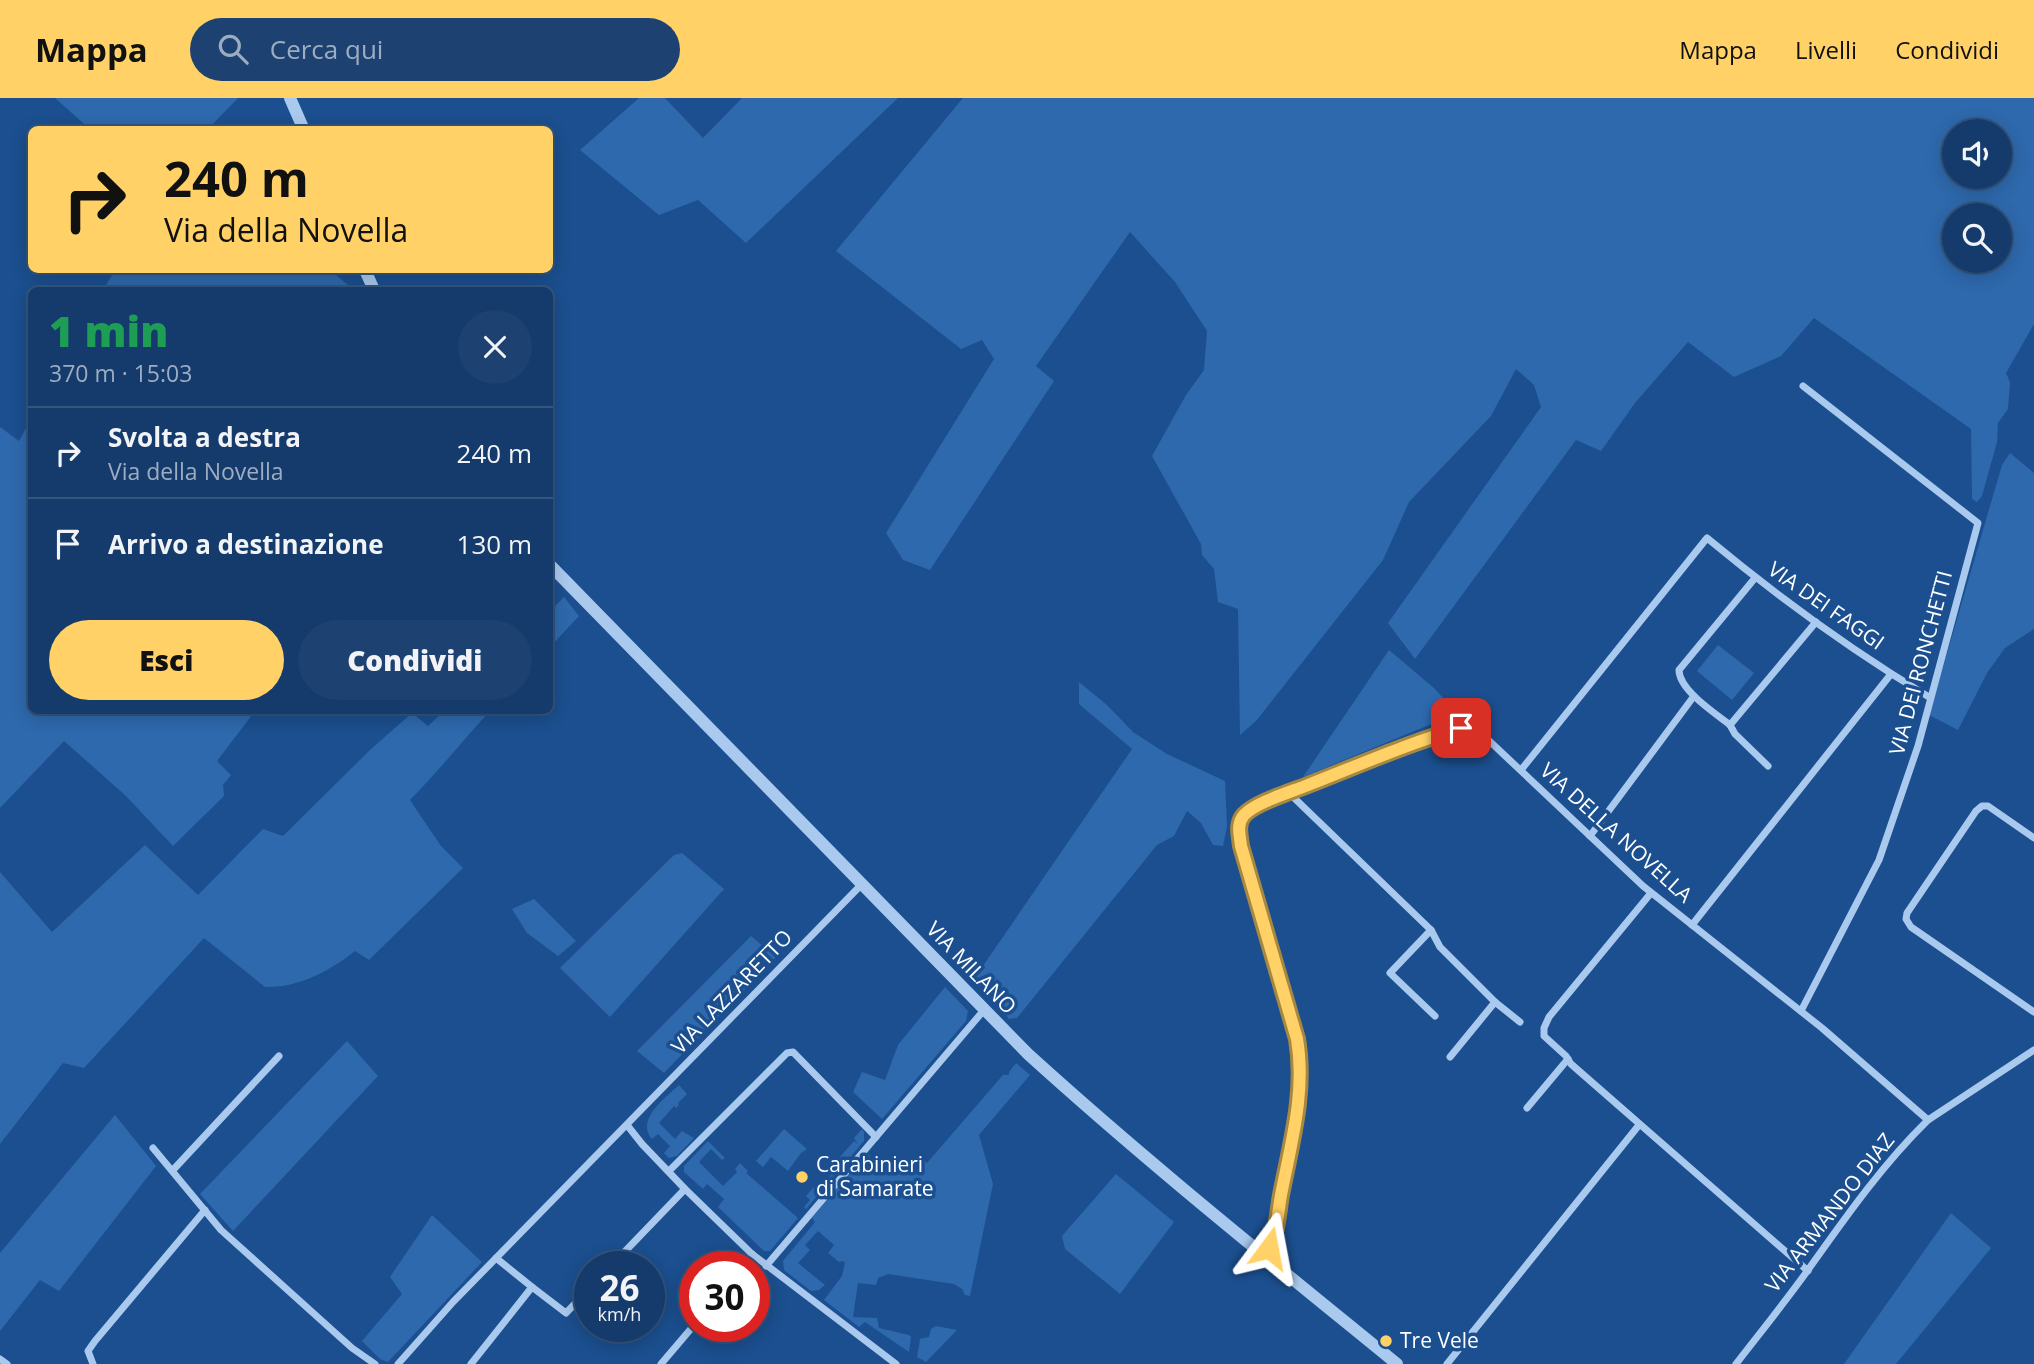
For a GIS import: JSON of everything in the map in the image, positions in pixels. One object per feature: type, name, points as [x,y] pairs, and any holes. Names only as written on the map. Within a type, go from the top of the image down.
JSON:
[{"type":"street","points":[[290,98],[302,126]]},
{"type":"street","name":"VIA DEI RONCHETTI","points":[[1801,1011],[1879,860],[1918,746],[1978,523],[1802,386]]},
{"type":"street","name":"VIA DEI FAGGI","points":[[1521,770],[1707,538],[1755,578],[1816,622],[1891,674],[1930,697]]},
{"type":"street","name":"VIA MILANO","points":[[553,568],[1028,1054],[1264,1256],[1397,1364]]},
{"type":"street","points":[[1755,578],[1679,670],[1679,678],[1694,696],[1730,725],[1735,734],[1768,766]]},
{"type":"street","points":[[1730,725],[1816,622]]},
{"type":"street","points":[[1692,925],[1891,674]]},
{"type":"street","points":[[1590,836],[1694,696]]},
{"type":"street","name":"VIA DELLA NOVELLA","points":[[1264,1256],[1272,1245],[1292,1142],[1301,1063],[1297,1039],[1241,846],[1239,828],[1243,816],[1289,793],[1424,739],[1461,728],[1482,734],[1651,893],[1801,1011],[1928,1120]]},
{"type":"street","points":[[1289,793],[1431,930],[1440,947],[1495,1002],[1520,1022]]},
{"type":"street","points":[[2034,838],[1988,806],[1982,806],[1976,811],[1906,919],[1910,927],[2034,1012]]},
{"type":"street","name":"VIA LAZZARETTO","points":[[398,1364],[453,1302],[862,884]]},
{"type":"street","points":[[1651,893],[1549,1017],[1544,1036],[1639,1125],[1808,1271]]},
{"type":"street","points":[[1431,930],[1390,973],[1435,1016]]},
{"type":"street","points":[[1450,1057],[1495,1002]]},
{"type":"street","points":[[770,1261],[984,1010]]},
{"type":"street","name":"VIA ARMANDO DIAZ","points":[[1736,1364],[1808,1271],[1868,1187],[1928,1120],[2034,1050]]},
{"type":"street","points":[[669,1171],[787,1053],[793,1052],[876,1137]]},
{"type":"street","points":[[173,1170],[279,1056]]},
{"type":"street","points":[[1527,1108],[1568,1059]]},
{"type":"street","points":[[627,1125],[685,1189],[749,1251]]},
{"type":"street","points":[[1447,1364],[1639,1125]]},
{"type":"street","points":[[153,1148],[221,1230],[352,1348],[375,1364]]},
{"type":"street","points":[[625,1251],[685,1189]]},
{"type":"street","points":[[93,1364],[88,1351],[95,1341],[205,1210]]},
{"type":"street","points":[[496,1258],[566,1312],[574,1304]]},
{"type":"street","points":[[770,1269],[896,1364]]},
{"type":"street","points":[[471,1364],[532,1287]]},
{"type":"street","points":[[661,1364],[680,1342]]},
{"type":"street","points":[[0,1359],[7,1364]]},
{"type":"shaded area","points":[[55,98],[238,98],[211,126],[86,126]]},
{"type":"shaded area","points":[[639,98],[665,98],[703,138],[742,98],[898,98],[746,243],[698,200],[659,215],[580,150]]},
{"type":"shaded area","points":[[963,98],[2034,98],[2034,324],[2006,373],[2010,382],[2008,409],[1998,423],[1997,442],[1982,496],[1977,502],[1972,499],[1971,429],[1814,318],[1781,356],[1734,377],[1688,342],[1635,403],[1601,451],[1576,440],[1415,659],[1388,623],[1541,407],[1534,385],[1516,369],[1491,416],[1409,502],[1383,560],[1256,721],[1240,735],[1238,609],[1218,602],[1214,569],[1202,555],[1201,544],[1152,456],[1186,395],[1204,370],[1207,331],[1175,282],[1130,232],[1036,366],[1054,381],[930,570],[903,560],[886,533],[994,359],[982,340],[961,349],[836,251]]},
{"type":"shaded area","points":[[113,273],[334,273],[350,287],[105,287]]},
{"type":"shaded area","points":[[28,424],[28,714],[253,714],[217,761],[231,775],[223,785],[224,796],[173,846],[125,795],[64,741],[0,808],[0,427],[19,441]]},
{"type":"shaded area","points":[[2010,453],[2034,473],[2034,629],[2005,648],[1987,673],[1958,730],[1929,715],[2002,465]]},
{"type":"shaded area","points":[[564,597],[579,616],[553,644],[553,608]]},
{"type":"shaded area","points":[[1718,645],[1754,673],[1732,700],[1697,671]]},
{"type":"shaded area","points":[[1389,650],[1434,688],[1456,712],[1453,720],[1441,720],[1303,777]]},
{"type":"shaded area","points":[[1079,682],[1107,705],[1133,732],[1167,754],[1225,781],[1227,826],[1223,846],[1213,845],[1201,823],[1187,811],[1174,836],[1157,845],[1017,1018],[1009,1019],[992,996],[998,992],[974,979],[1132,749],[1079,704]]},
{"type":"shaded area","points":[[411,714],[428,726],[441,714],[487,714],[410,800],[441,846],[463,868],[369,960],[355,951],[313,977],[289,985],[265,987],[204,938],[84,1068],[63,1063],[0,1144],[0,872],[52,932],[145,845],[198,895],[263,829],[283,836],[371,749]]},
{"type":"shaded area","points":[[682,853],[724,889],[610,1017],[560,968],[674,855]]},
{"type":"shaded area","points":[[534,899],[576,941],[558,956],[527,933],[512,909]]},
{"type":"shaded area","points":[[751,936],[776,957],[664,1073],[637,1051]]},
{"type":"shaded area","points":[[945,987],[968,1011],[966,1021],[882,1119],[853,1092],[862,1072],[885,1080],[898,1045]]},
{"type":"shaded area","points":[[347,1041],[378,1076],[233,1231],[200,1194]]},
{"type":"shaded area","points":[[1016,1063],[1030,1075],[979,1135],[993,1184],[970,1296],[965,1295],[962,1289],[954,1284],[888,1274],[878,1278],[876,1285],[858,1283],[853,1317],[877,1318],[879,1328],[909,1335],[909,1352],[865,1322],[859,1327],[824,1300],[842,1276],[845,1263],[839,1262],[828,1253],[834,1245],[818,1231],[805,1245],[810,1250],[798,1263],[825,1285],[819,1290],[811,1291],[784,1270],[783,1261],[815,1222],[812,1218],[867,1153],[880,1167],[911,1170],[921,1159],[927,1163],[1003,1075],[1009,1075]]},
{"type":"shaded area","points":[[679,1085],[687,1094],[659,1123],[675,1139],[682,1131],[694,1138],[677,1156],[669,1158],[664,1153],[670,1146],[658,1134],[652,1139],[647,1124],[654,1110]]},
{"type":"shaded area","points":[[115,1115],[156,1166],[59,1291],[40,1280],[0,1331],[0,1253]]},
{"type":"shaded area","points":[[784,1129],[807,1149],[788,1171],[771,1157],[763,1167],[756,1161]]},
{"type":"shaded area","points":[[862,1129],[864,1141],[806,1209],[804,1207],[810,1200],[806,1196],[818,1182],[822,1185],[842,1162],[839,1158],[854,1141],[858,1144],[854,1138]]},
{"type":"shaded area","points":[[708,1141],[725,1158],[722,1160],[711,1149],[699,1162],[723,1186],[737,1172],[735,1169],[740,1163],[748,1171],[746,1173],[798,1218],[770,1251],[764,1251],[718,1207],[724,1199],[707,1184],[703,1189],[684,1172],[684,1166]]},
{"type":"shaded area","points":[[1116,1174],[1174,1222],[1120,1294],[1065,1249],[1062,1236]]},
{"type":"shaded area","points":[[1951,1213],[1991,1248],[1896,1364],[1844,1364]]},
{"type":"shaded area","points":[[432,1215],[482,1262],[388,1362],[380,1359],[362,1341],[402,1294],[390,1277]]},
{"type":"shaded area","points":[[936,1326],[957,1330],[926,1362],[917,1357],[920,1339],[929,1337],[931,1329]]},
{"type":"place","name":"Carabinieri di Samarate","points":[[802,1177]]},
{"type":"place","name":"Tre Vele","points":[[1386,1341]]},
{"type":"route","points":[[1269,1248],[1272,1245],[1292,1142],[1301,1063],[1297,1039],[1241,846],[1240,821],[1253,809],[1289,793],[1424,739],[1461,728]]}]
